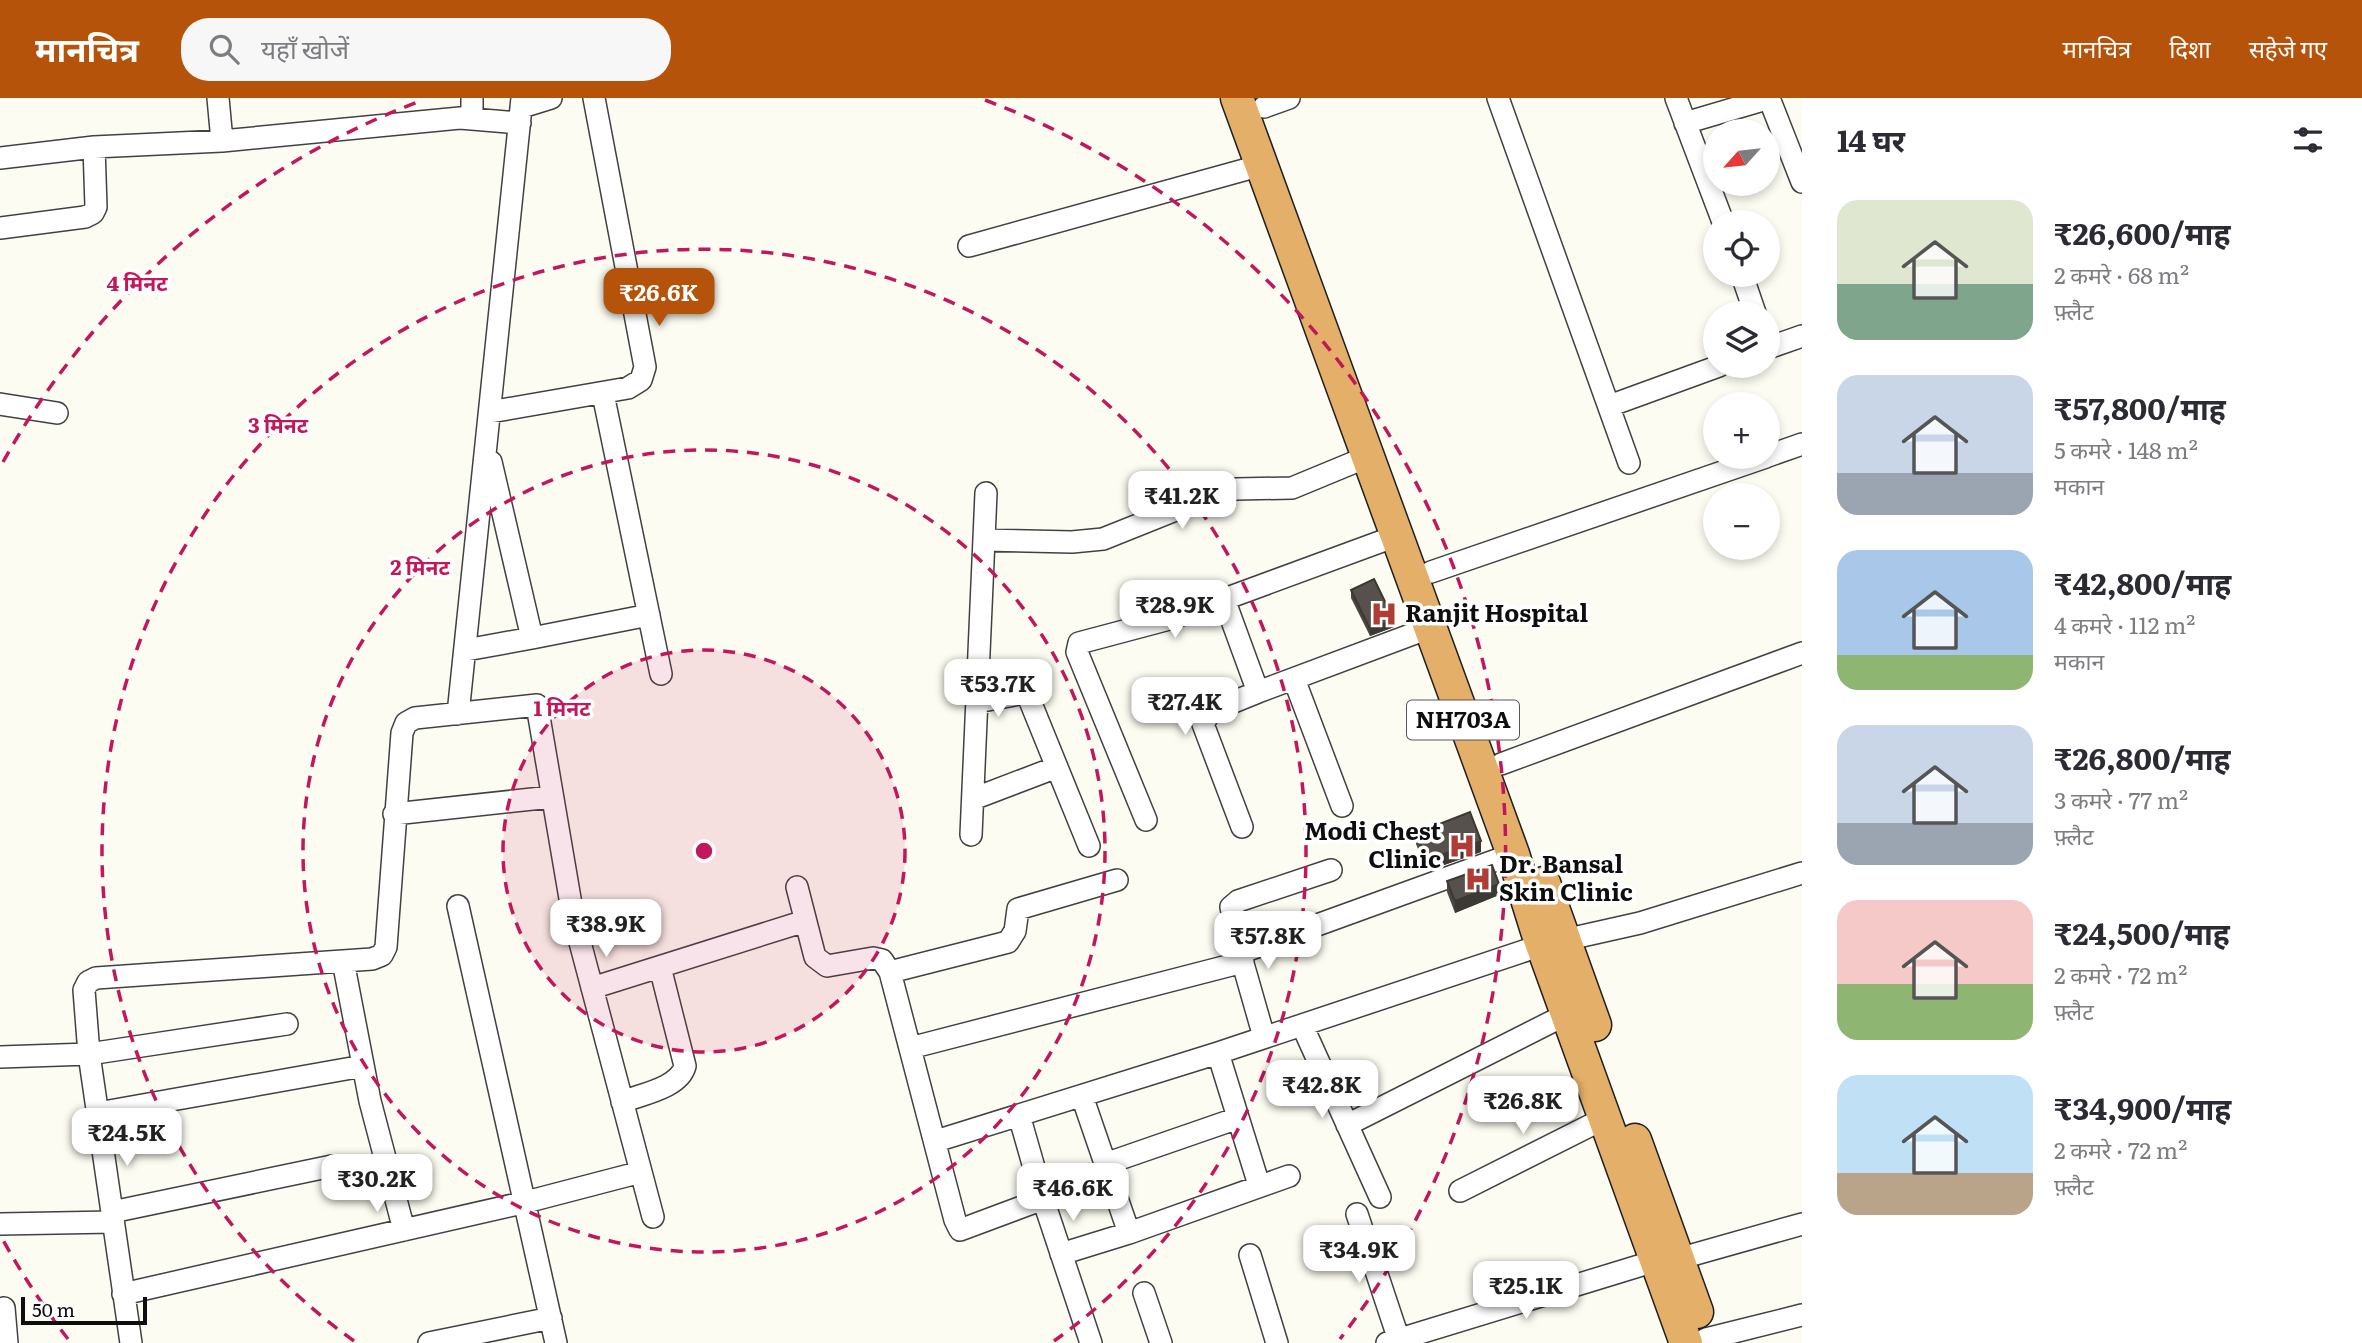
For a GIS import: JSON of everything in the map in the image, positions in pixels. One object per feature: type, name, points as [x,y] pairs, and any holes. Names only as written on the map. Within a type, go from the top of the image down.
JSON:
[{"type":"highway","name":"NH703A","points":[[1262,100],[1262,165],[1513,854],[1553,943],[1567,1014],[1605,1118],[1700,1342]]},
{"type":"highway","name":"NH703A","points":[[1262,100],[1501,764],[1553,943],[1666,1260]]},
{"type":"street","points":[[218,98],[222,141]]},
{"type":"street","points":[[0,158],[94,147],[222,141],[472,109],[521,109],[551,98]]},
{"type":"street","points":[[490,412],[603,394],[628,388],[641,380],[645,367],[594,98]]},
{"type":"street","points":[[1498,98],[1629,463]]},
{"type":"street","points":[[1676,98],[1718,210]]},
{"type":"street","points":[[1685,123],[1770,98],[1802,182]]},
{"type":"street","points":[[458,714],[521,109]]},
{"type":"street","points":[[0,228],[93,214],[96,206],[94,147]]},
{"type":"street","points":[[969,246],[1262,165]]},
{"type":"street","points":[[1780,344],[1802,336]]},
{"type":"street","points":[[1609,406],[1703,372]]},
{"type":"street","points":[[603,394],[661,674]]},
{"type":"street","points":[[0,404],[57,413]]},
{"type":"street","points":[[1780,452],[1802,444]]},
{"type":"street","points":[[486,445],[532,638]]},
{"type":"street","points":[[984,540],[1072,542],[1103,539],[1213,495],[1236,489],[1292,488],[1367,457]]},
{"type":"street","points":[[1431,572],[1729,469]]},
{"type":"street","points":[[971,835],[986,493]]},
{"type":"street","points":[[1146,820],[1077,647],[1084,641],[1173,618],[1396,536]]},
{"type":"street","points":[[1224,599],[1258,692]]},
{"type":"street","points":[[466,650],[649,615]]},
{"type":"street","points":[[1242,827],[1203,724],[1211,711],[1429,628]]},
{"type":"street","points":[[1501,764],[1802,653]]},
{"type":"street","points":[[1294,679],[1342,806]]},
{"type":"street","points":[[977,702],[1019,694],[1027,696],[1089,846]]},
{"type":"street","points":[[131,1343],[89,1054],[84,990],[88,982],[96,978],[372,959],[382,955],[386,947],[401,733],[406,723],[415,718],[537,705],[573,916],[653,1217]]},
{"type":"street","points":[[973,799],[1057,767]]},
{"type":"street","points":[[394,814],[551,797]]},
{"type":"street","points":[[910,1048],[1242,958],[1513,854]]},
{"type":"street","points":[[1264,1037],[1231,907],[1238,901],[1331,870]]},
{"type":"street","points":[[936,1141],[1218,1053],[1553,943],[1640,923],[1802,873]]},
{"type":"street","points":[[890,972],[1008,942],[1015,931],[1018,909],[1117,880]]},
{"type":"street","points":[[797,887],[815,957],[820,963],[827,966],[873,958],[883,960],[890,972],[955,1220],[960,1230],[1043,1199]]},
{"type":"street","points":[[458,906],[556,1343]]},
{"type":"street","points":[[592,988],[805,921]]},
{"type":"street","points":[[343,961],[363,1066],[404,1230]]},
{"type":"street","points":[[622,1102],[673,1082],[682,1075],[685,1066],[660,967]]},
{"type":"street","points":[[1347,1125],[1567,1014]]},
{"type":"street","points":[[0,1057],[89,1054],[287,1024]]},
{"type":"street","points":[[1302,1025],[1380,1197]]},
{"type":"street","points":[[1218,1053],[1259,1185]]},
{"type":"street","points":[[97,1113],[363,1066]]},
{"type":"street","points":[[1082,1096],[1129,1233]]},
{"type":"street","points":[[1019,1115],[1043,1199],[1091,1343]]},
{"type":"street","points":[[1105,1164],[1238,1118]]},
{"type":"street","points":[[1460,1191],[1605,1118]]},
{"type":"street","points":[[0,1224],[113,1217],[332,1166]]},
{"type":"street","points":[[123,1294],[526,1202],[641,1172]]},
{"type":"street","points":[[1061,1254],[1129,1233],[1289,1176]]},
{"type":"street","points":[[1357,1214],[1395,1342],[1666,1260],[1802,1224]]},
{"type":"street","points":[[1250,1255],[1278,1343]]},
{"type":"street","points":[[1144,1293],[1161,1343]]},
{"type":"street","points":[[4,1308],[6,1343]]},
{"type":"street","points":[[1700,1342],[1802,1315]]},
{"type":"street","points":[[429,1343],[482,1338],[551,1318]]},
{"type":"building","points":[[1374,579],[1394,620],[1370,629],[1351,590]]},
{"type":"building","points":[[1470,812],[1481,841],[1427,860],[1416,833]]},
{"type":"building","points":[[1492,865],[1499,884],[1455,901],[1447,881]]},
{"type":"place","name":"Ranjit Hospital","points":[[1384,614]]},
{"type":"place","name":"Modi Chest Clinic","points":[[1462,846]]},
{"type":"place","name":"Dr. Bansal Skin Clinic","points":[[1478,879]]}]
